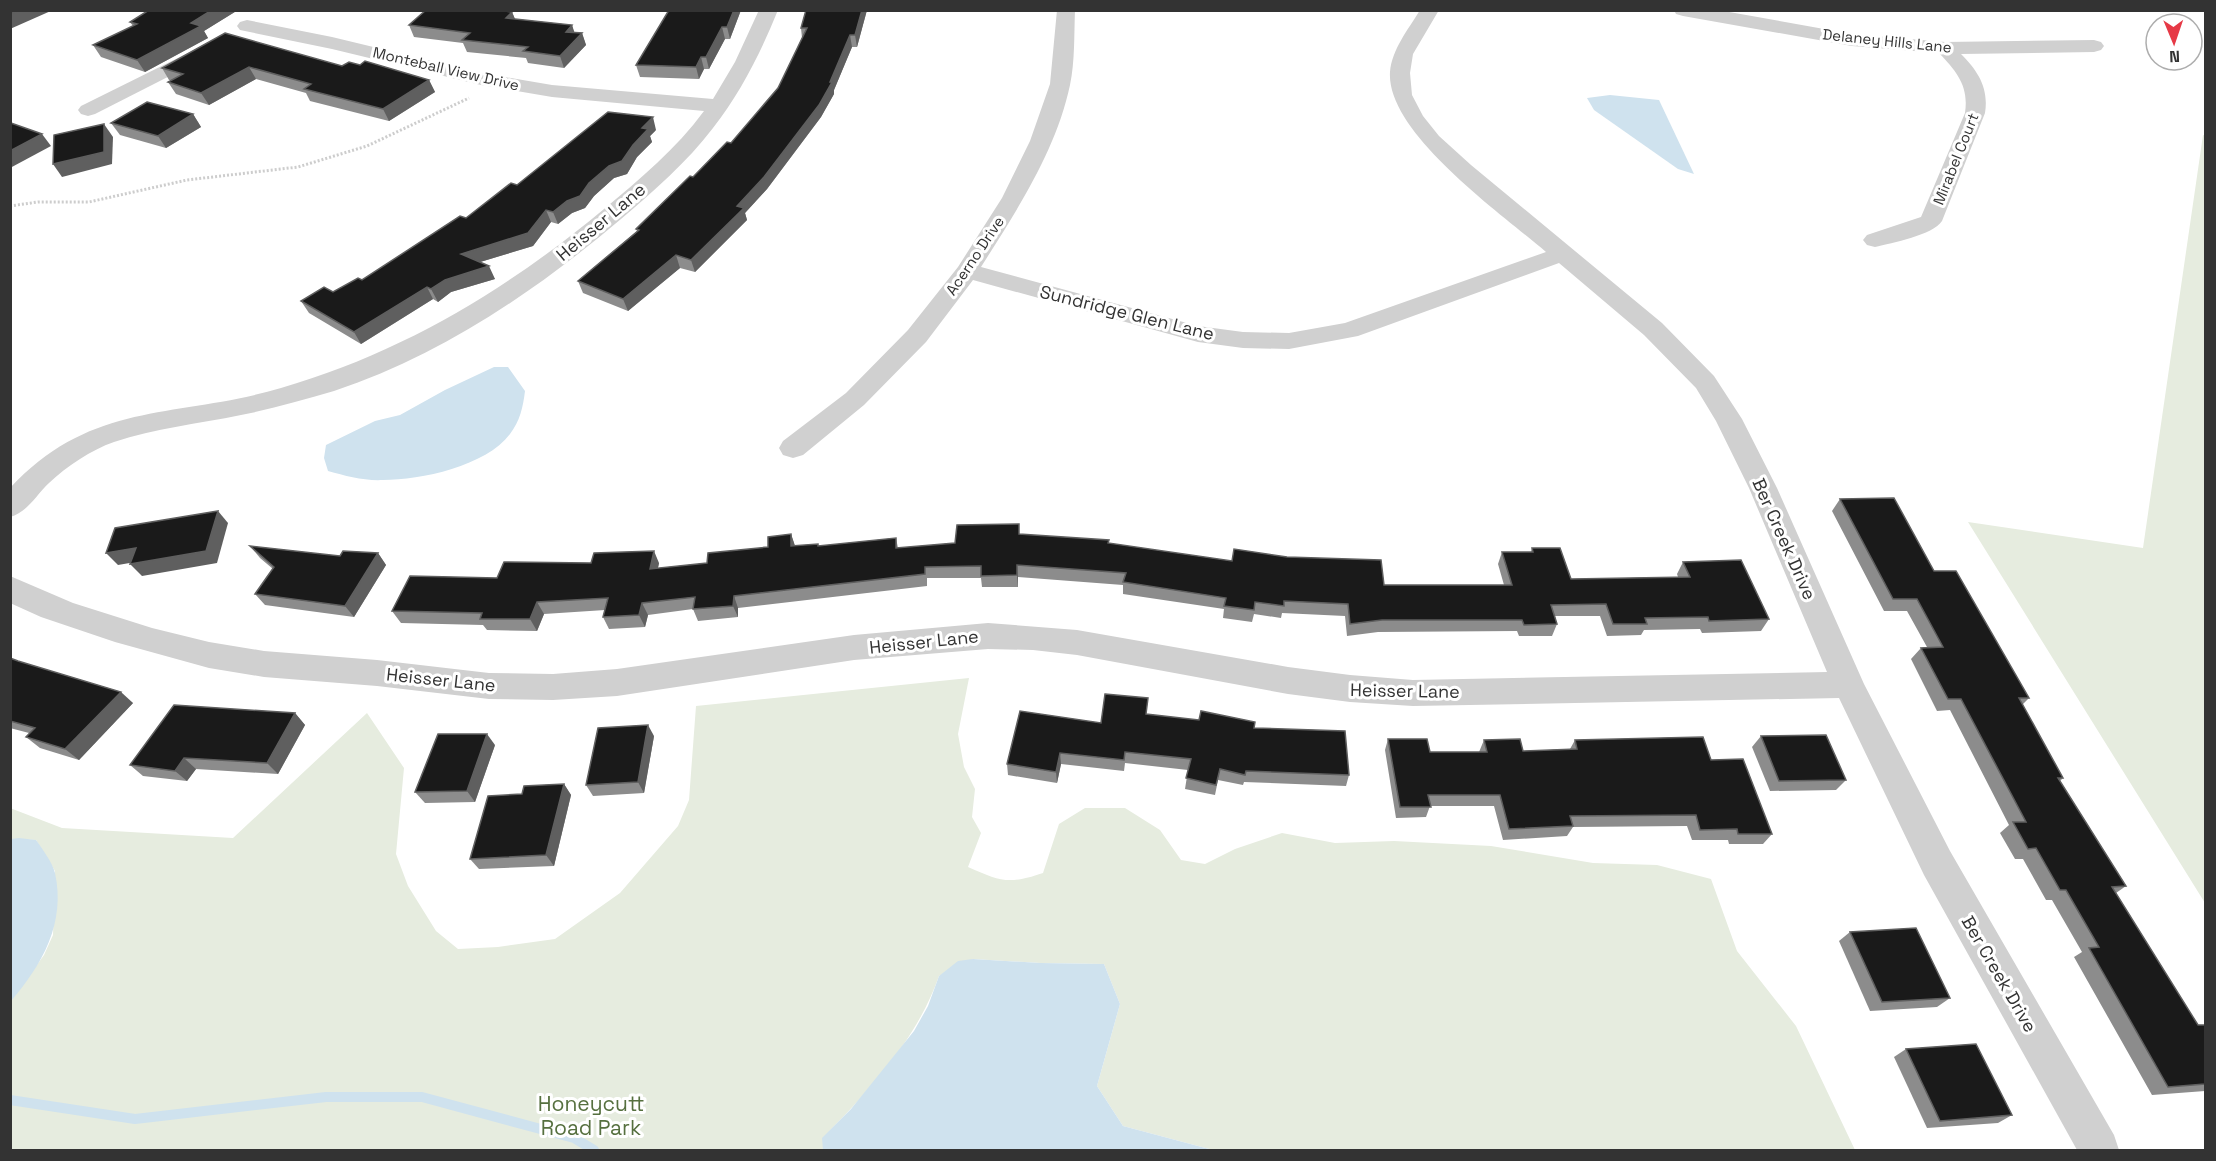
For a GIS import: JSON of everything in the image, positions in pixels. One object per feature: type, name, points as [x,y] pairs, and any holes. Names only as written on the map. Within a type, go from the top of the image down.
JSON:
[{"type":"street","name":"Monteball View Drive","points":[[272,10],[239,31],[398,58],[481,79],[552,91],[718,106]]},
{"type":"street","name":"Heisser Lane","points":[[10,507],[31,483],[57,460],[113,430],[277,398],[344,379],[417,346],[478,313],[543,270],[604,222],[692,140],[740,75],[769,10]]},
{"type":"street","name":"Acerno Drive","points":[[793,448],[855,399],[917,336],[967,271],[1013,198],[1041,141],[1060,84],[1066,10]]},
{"type":"street","name":"Ber Creek Drive","points":[[1430,10],[1403,54],[1400,73],[1402,95],[1413,117],[1431,141],[1653,329],[1711,391],[1729,418],[1763,489],[1849,685],[1937,863],[2099,1150]]},
{"type":"street","name":"Delaney Hills Lane","points":[[1683,10],[1852,40],[1945,48],[2094,46]]},
{"type":"street","points":[[88,110],[212,46]]},
{"type":"street","name":"Mirabel Court","points":[[1875,240],[1919,228],[1930,221],[1976,113],[1978,100],[1976,86],[1945,48]]},
{"type":"street","name":"Sundridge Glen Lane","points":[[967,271],[1198,334],[1243,340],[1289,341],[1349,330],[1562,254]]},
{"type":"street","name":"Heisser Lane","points":[[10,588],[26,598],[150,641],[201,653],[251,663],[504,687],[563,687],[633,681],[934,639],[989,636],[1036,637],[1096,645],[1309,685],[1359,691],[1413,693],[1849,685]]},
{"type":"path","points":[[10,206],[38,202],[89,202],[187,180],[298,167],[367,146],[473,96]]},
{"type":"green space","points":[[2203,135],[2206,136],[2205,903],[1968,522],[2143,548]]},
{"type":"green space","name":"Honeycutt Road Park","points":[[969,678],[958,734],[964,767],[975,789],[972,817],[981,833],[968,867],[988,876],[1012,880],[1043,873],[1059,824],[1085,808],[1125,808],[1160,830],[1181,860],[1205,864],[1235,849],[1282,833],[1335,843],[1394,841],[1491,846],[1593,863],[1657,865],[1711,879],[1737,951],[1796,1026],[1855,1150],[1213,1150],[1123,1126],[1097,1086],[1120,1004],[1104,964],[973,959],[939,976],[918,1022],[905,1043],[858,1101],[823,1138],[823,1150],[11,1150],[11,1001],[44,955],[53,935],[55,871],[36,840],[11,839],[10,808],[62,828],[233,838],[367,713],[404,768],[396,854],[408,886],[436,931],[458,949],[498,947],[555,939],[620,893],[678,826],[689,800],[696,706]]},
{"type":"water","points":[[1610,95],[1659,100],[1694,174],[1678,169],[1594,110],[1587,98]]},
{"type":"water","points":[[494,367],[508,367],[525,391],[520,414],[510,434],[485,455],[469,463],[434,474],[398,479],[362,479],[328,471],[324,458],[326,445],[375,421],[400,415],[445,390]]},
{"type":"water","points":[[11,839],[36,840],[50,860],[58,891],[54,926],[49,942],[32,973],[11,1001]]},
{"type":"water","points":[[973,959],[1104,964],[1120,1004],[1097,1086],[1123,1126],[1213,1150],[823,1150],[822,1138],[851,1109],[914,1031],[928,1006],[939,976],[958,961]]},
{"type":"building","points":[[149,10],[212,10],[191,23],[201,26],[137,60],[93,45],[137,24],[130,22]]},
{"type":"building","points":[[426,10],[512,12],[506,18],[572,25],[566,32],[582,33],[560,56],[523,51],[528,47],[462,40],[470,33],[409,25]]},
{"type":"building","points":[[669,10],[734,10],[727,27],[722,27],[706,57],[701,57],[696,67],[636,65]]},
{"type":"building","points":[[806,10],[862,10],[855,35],[850,35],[830,82],[832,82],[819,105],[764,177],[737,206],[744,208],[691,260],[676,255],[623,299],[578,281],[639,230],[636,229],[690,176],[693,177],[727,142],[731,143],[778,88],[807,28],[801,28]]},
{"type":"building","points":[[225,33],[342,66],[349,62],[360,65],[365,61],[429,80],[383,109],[304,89],[311,84],[249,67],[201,93],[168,82],[183,74],[162,68]]},
{"type":"building","points":[[147,102],[193,114],[158,136],[111,123]]},
{"type":"building","points":[[608,112],[653,117],[642,128],[648,129],[622,161],[609,166],[589,183],[580,196],[567,201],[553,212],[546,210],[528,233],[461,254],[489,266],[445,280],[431,289],[427,287],[354,332],[301,301],[324,287],[333,292],[358,278],[362,280],[460,216],[466,218],[511,183],[517,185]]},
{"type":"building","points":[[11,123],[42,134],[10,151]]},
{"type":"building","points":[[104,124],[104,152],[53,164],[54,135]]},
{"type":"building","points":[[1894,498],[1934,571],[1956,571],[2029,698],[2019,698],[2063,778],[2058,778],[2126,886],[2112,887],[2198,1025],[2205,1025],[2205,1084],[2168,1087],[2089,948],[2099,947],[2066,890],[2060,890],[2036,848],[2028,849],[2013,822],[2026,822],[1961,699],[1948,699],[1921,648],[1943,647],[1917,599],[1893,599],[1840,499]]},
{"type":"building","points":[[218,511],[206,551],[130,564],[136,548],[106,553],[115,528]]},
{"type":"building","points":[[1019,524],[1019,534],[1109,540],[1108,543],[1232,561],[1234,549],[1287,557],[1381,560],[1384,585],[1512,585],[1502,552],[1533,552],[1532,548],[1560,548],[1571,579],[1690,577],[1683,562],[1741,560],[1769,619],[1709,621],[1708,617],[1645,618],[1647,624],[1613,624],[1606,604],[1551,605],[1557,624],[1524,625],[1522,620],[1382,620],[1350,624],[1348,604],[1284,601],[1284,606],[1255,602],[1254,610],[1224,606],[1226,598],[1123,582],[1126,573],[1017,565],[1017,575],[981,576],[981,566],[925,567],[925,574],[734,596],[733,606],[693,609],[695,597],[642,603],[639,615],[603,617],[608,598],[537,602],[530,619],[480,619],[482,613],[392,611],[410,576],[497,578],[504,562],[591,563],[594,553],[654,551],[650,569],[707,563],[708,553],[768,547],[768,537],[791,534],[791,546],[818,544],[818,546],[896,538],[896,548],[955,543],[957,525]]},
{"type":"building","points":[[250,546],[340,556],[343,551],[378,553],[345,606],[255,594],[274,567]]},
{"type":"building","points":[[10,658],[121,692],[65,749],[26,737],[35,728],[10,721]]},
{"type":"building","points":[[1105,694],[1148,698],[1146,714],[1199,720],[1201,711],[1255,722],[1254,728],[1345,731],[1349,775],[1246,771],[1245,775],[1220,769],[1216,785],[1186,778],[1191,759],[1125,752],[1124,760],[1060,753],[1056,772],[1007,764],[1020,711],[1101,723]]},
{"type":"building","points":[[174,705],[295,713],[267,763],[184,758],[175,771],[130,765]]},
{"type":"building","points":[[648,725],[638,782],[586,785],[598,728]]},
{"type":"building","points":[[438,734],[487,734],[467,791],[415,792]]},
{"type":"building","points":[[1826,735],[1846,780],[1779,781],[1761,736]]},
{"type":"building","points":[[1703,737],[1711,760],[1743,759],[1772,834],[1738,834],[1737,829],[1700,830],[1696,815],[1570,816],[1573,826],[1509,829],[1500,795],[1428,795],[1431,807],[1400,807],[1388,739],[1427,739],[1430,752],[1487,752],[1484,740],[1520,739],[1523,751],[1577,749],[1575,740]]},
{"type":"building","points":[[564,784],[546,855],[470,859],[488,796],[522,794],[524,786]]},
{"type":"building","points":[[1916,928],[1950,998],[1882,1002],[1850,932]]},
{"type":"building","points":[[1976,1044],[2012,1115],[1940,1121],[1906,1049]]},
{"type":"waterway","points":[[10,1100],[135,1119],[326,1097],[422,1097],[574,1138],[594,1150]]}]
